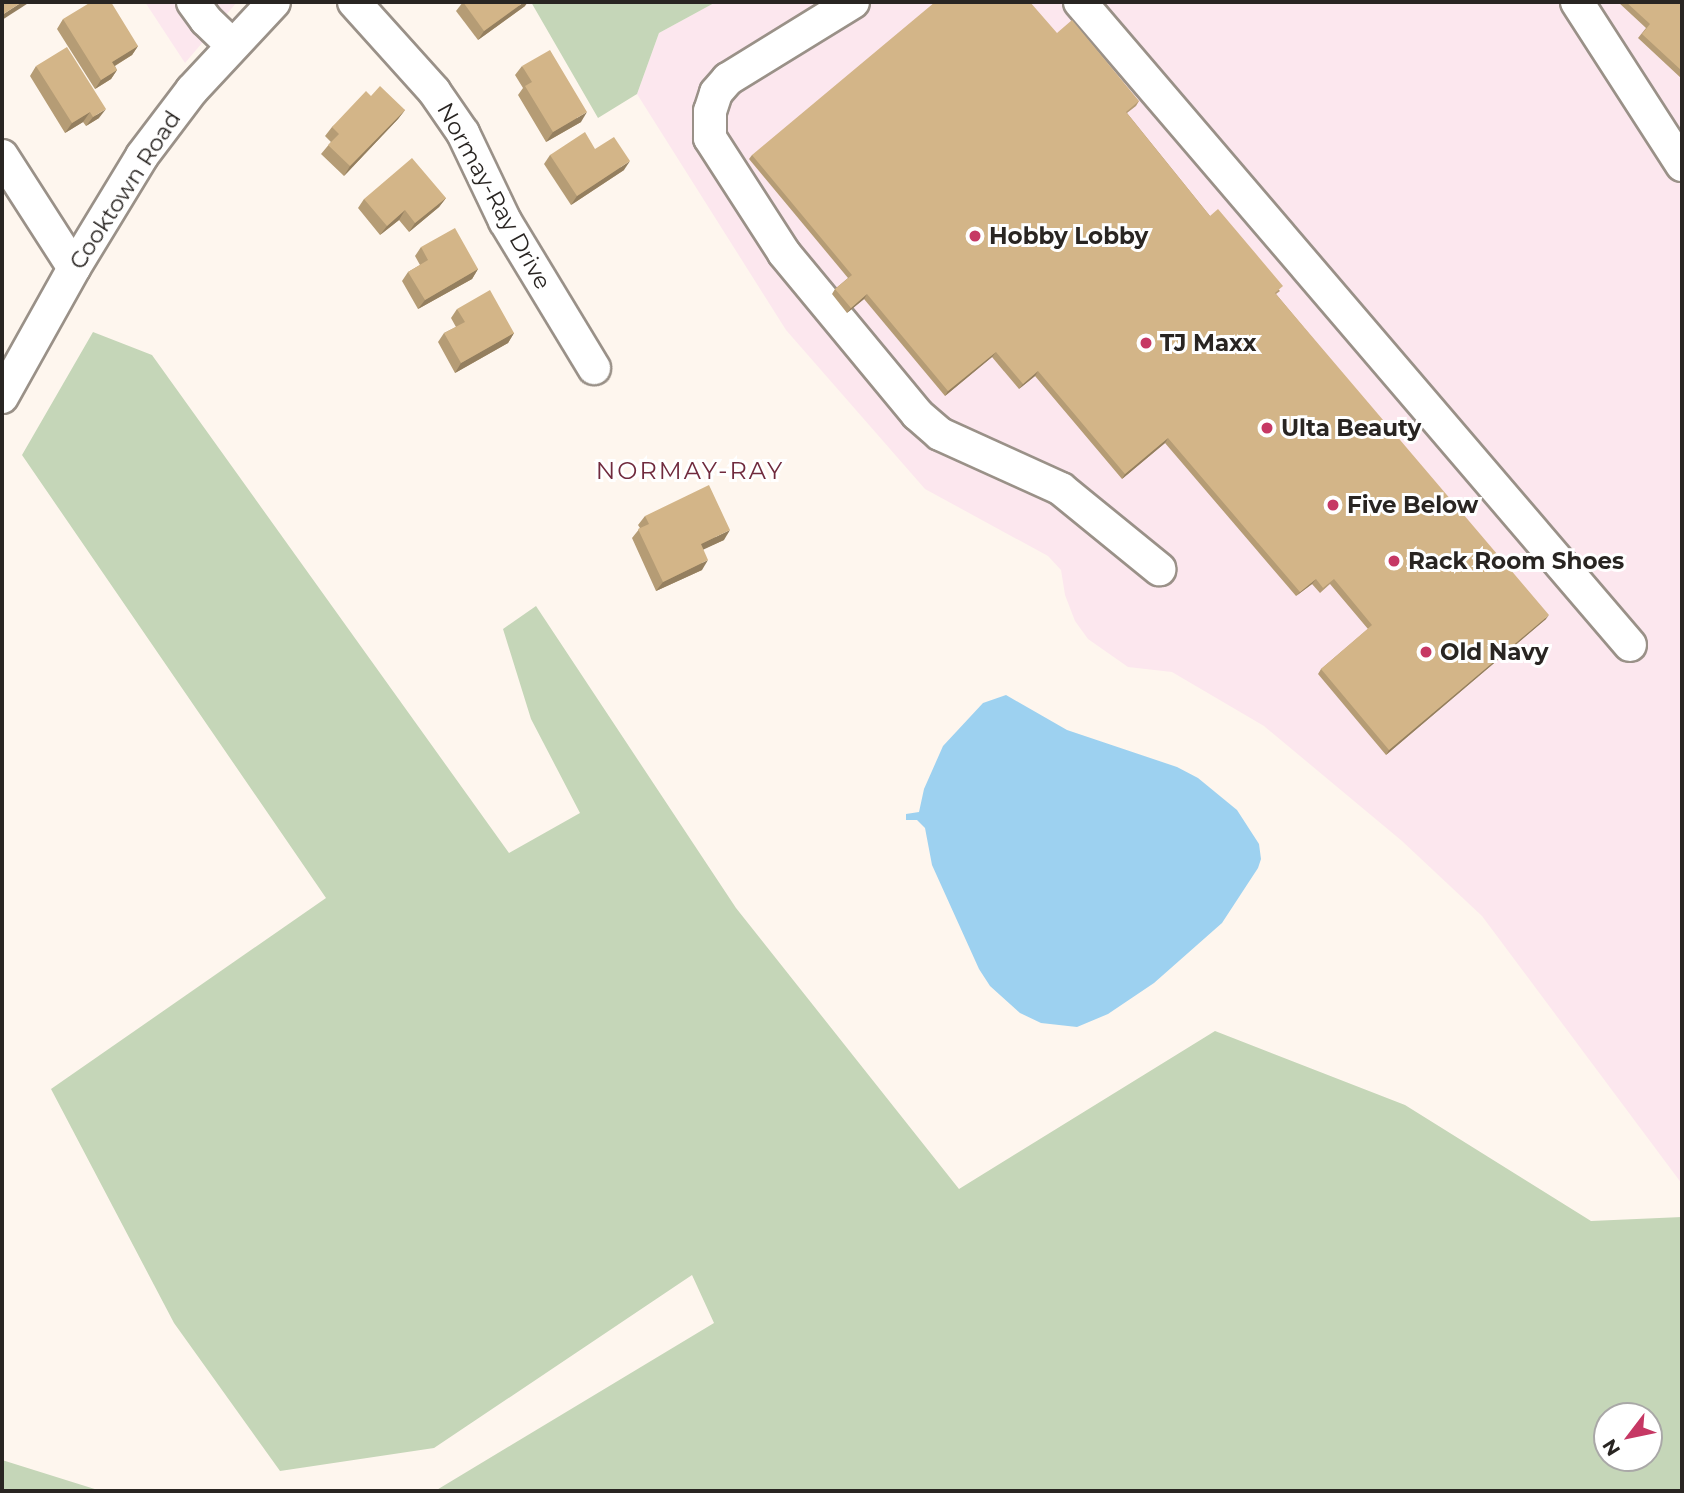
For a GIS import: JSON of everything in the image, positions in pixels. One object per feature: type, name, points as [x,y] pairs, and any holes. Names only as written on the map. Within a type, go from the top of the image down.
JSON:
[{"type":"street","points":[[193,2],[206,20],[232,45]]},
{"type":"street","name":"Cooktown Road","points":[[2,397],[74,268],[142,156],[192,90],[274,2]]},
{"type":"street","name":"Normay-Ray Drive","points":[[354,2],[434,91],[463,133],[505,221],[594,368]]},
{"type":"street","points":[[853,2],[728,79],[716,93],[710,111],[710,138],[792,262],[917,414],[940,434],[1061,489],[1159,569]]},
{"type":"street","points":[[1080,2],[1630,645]]},
{"type":"street","points":[[1577,2],[1682,165]]},
{"type":"street","points":[[2,156],[74,268]]},
{"type":"shaded area","points":[[145,2],[237,2],[185,63]]},
{"type":"shaded area","points":[[716,2],[1682,2],[1682,1184],[1482,916],[1402,841],[1264,726],[1172,672],[1128,667],[1088,639],[1075,621],[1065,595],[1061,570],[1048,556],[925,489],[786,330],[637,94],[659,33]]},
{"type":"green space","points":[[531,2],[716,2],[659,33],[637,94],[598,118]]},
{"type":"green space","points":[[93,332],[152,355],[509,853],[580,813],[531,719],[503,629],[536,606],[736,908],[959,1189],[1215,1031],[1405,1105],[1591,1221],[1682,1217],[1682,1491],[435,1491],[714,1323],[692,1275],[434,1448],[280,1471],[174,1323],[51,1089],[326,898],[22,455]]},
{"type":"green space","points":[[2,1460],[101,1491],[2,1491]]},
{"type":"water","points":[[1006,695],[1067,730],[1177,767],[1198,778],[1237,810],[1259,844],[1261,859],[1258,868],[1222,923],[1154,983],[1108,1014],[1077,1027],[1041,1023],[1020,1013],[990,986],[979,969],[932,865],[925,828],[917,820],[906,820],[906,814],[919,812],[924,789],[943,746],[983,703]]},
{"type":"building","points":[[2,2],[22,2],[2,15]]},
{"type":"building","points":[[91,2],[111,2],[138,46],[112,62],[117,70],[101,80],[63,19]]},
{"type":"building","points":[[463,2],[524,2],[484,31]]},
{"type":"building","points":[[935,2],[1030,2],[1057,33],[1072,20],[1139,101],[1126,112],[1210,216],[1218,209],[1283,286],[1275,293],[1549,615],[1389,750],[1321,669],[1372,625],[1334,579],[1323,588],[1316,579],[1300,592],[1168,438],[1125,474],[1038,371],[1023,384],[996,352],[948,391],[867,294],[851,308],[835,289],[852,275],[752,155]]},
{"type":"building","points":[[1626,2],[1682,2],[1682,71],[1642,34],[1650,24]]},
{"type":"building","points":[[67,47],[106,109],[93,117],[90,112],[72,123],[36,66]]},
{"type":"building","points":[[550,50],[587,112],[553,132],[525,86],[532,82],[522,66]]},
{"type":"building","points":[[380,86],[405,110],[350,166],[328,145],[339,134],[332,127],[366,91],[371,96]]},
{"type":"building","points":[[585,132],[595,149],[614,137],[630,161],[577,196],[550,155]]},
{"type":"building","points":[[412,158],[446,198],[415,223],[405,210],[387,226],[364,199]]},
{"type":"building","points":[[455,228],[478,269],[425,300],[408,272],[428,260],[421,247]]},
{"type":"building","points":[[490,290],[514,333],[461,363],[444,333],[465,322],[457,309]]},
{"type":"building","points":[[709,485],[730,530],[701,544],[708,560],[663,582],[638,529],[649,524],[645,516]]},
{"type":"place","name":"Hobby Lobby","points":[[975,236]]},
{"type":"place","name":"TJ Maxx","points":[[1146,343]]},
{"type":"place","name":"Ulta Beauty","points":[[1267,428]]},
{"type":"place","name":"Five Below","points":[[1333,505]]},
{"type":"place","name":"Rack Room Shoes","points":[[1394,561]]},
{"type":"place","name":"Old Navy","points":[[1426,652]]},
{"type":"district","name":"NORMAY-RAY","points":[[690,471]]}]
